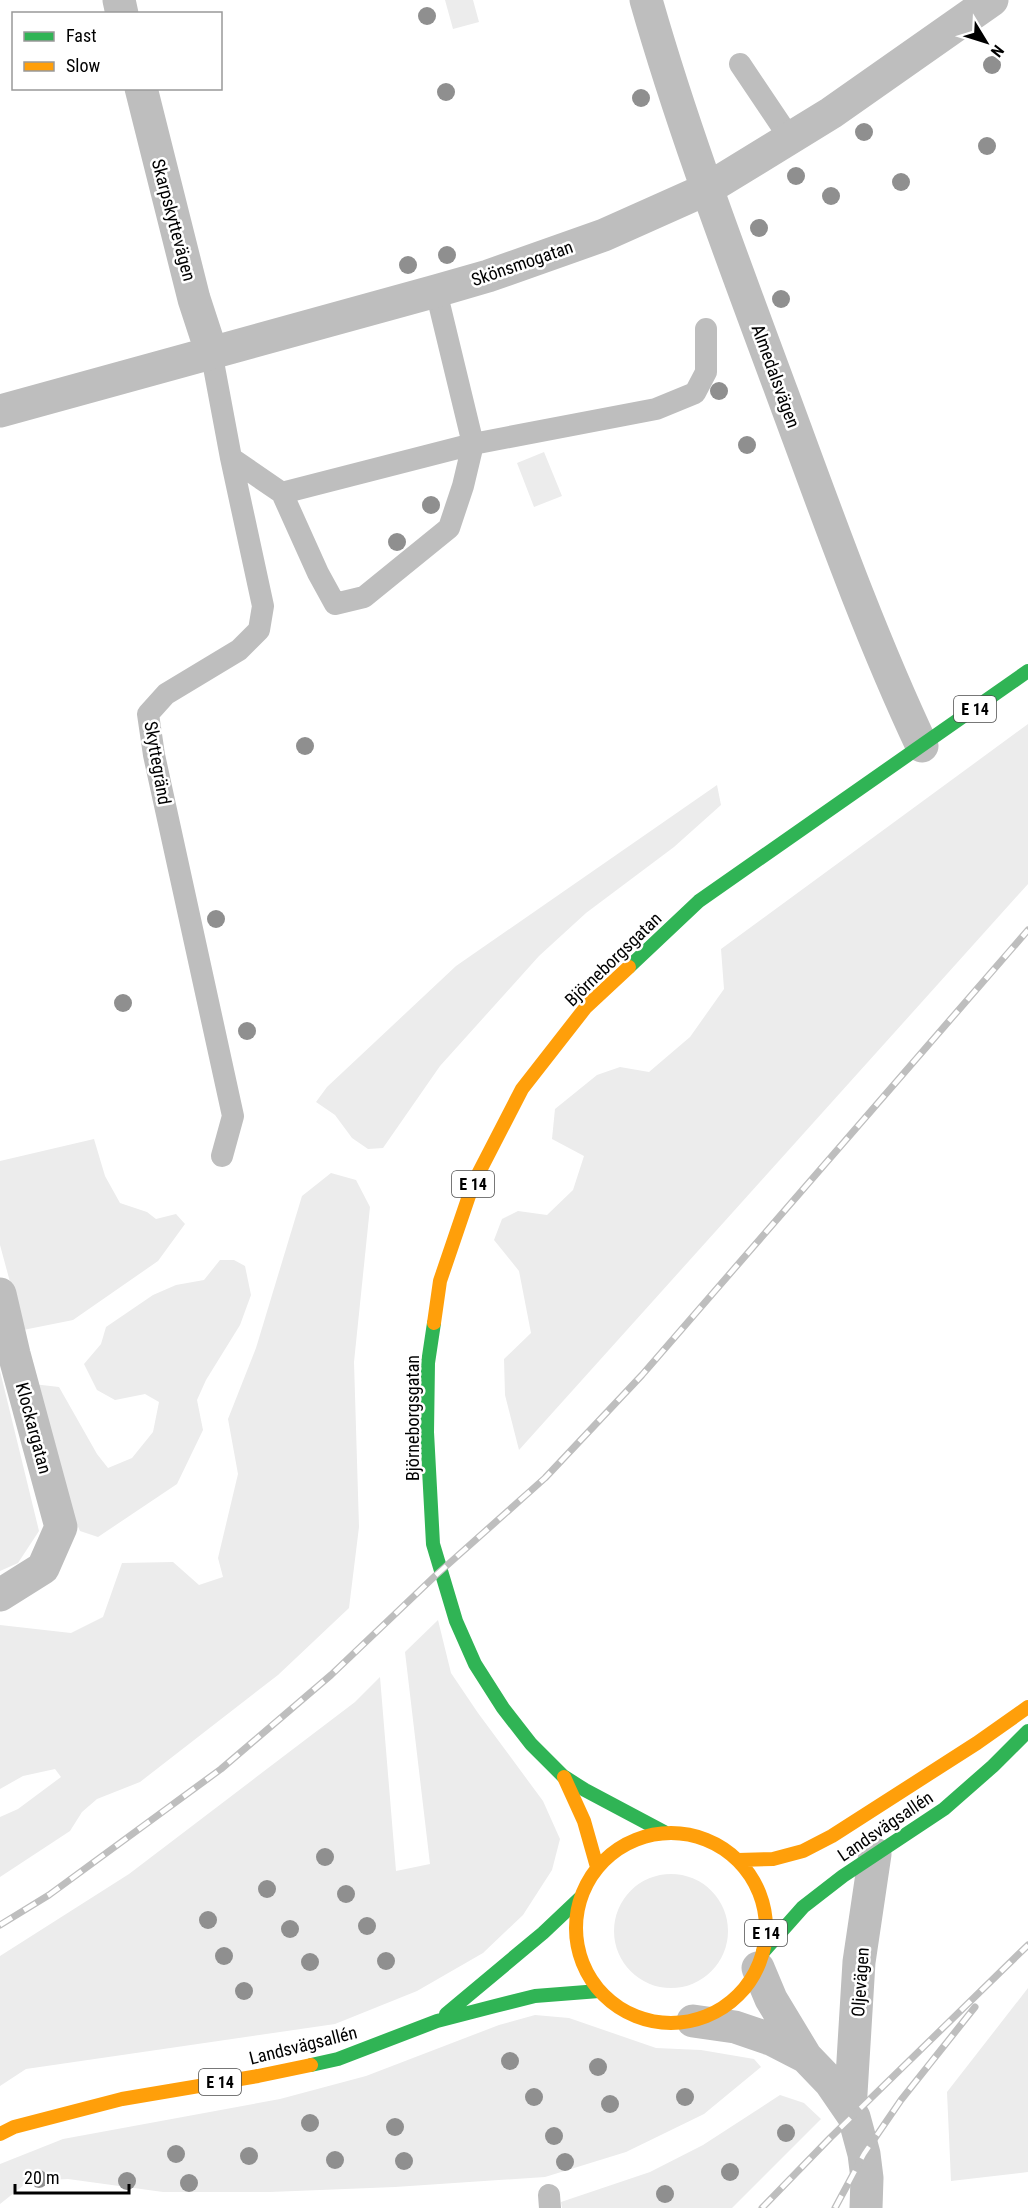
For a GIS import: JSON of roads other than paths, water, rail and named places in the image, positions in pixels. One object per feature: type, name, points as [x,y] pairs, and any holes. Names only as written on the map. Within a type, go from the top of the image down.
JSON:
[{"type":"main road","name":"Björneborgsgatan","points":[[664,1832],[618,1810],[563,1776],[531,1744],[475,1664],[456,1621],[433,1544],[427,1432],[429,1363],[440,1281],[473,1184],[522,1089],[586,1007],[699,901],[1028,671]]},
{"type":"main road","name":"Landsvägsallén","points":[[738,1860],[773,1859],[803,1851],[832,1836],[977,1743],[1028,1707]]},
{"type":"main road","name":"Landsvägsallén","points":[[761,1960],[803,1906],[875,1854],[944,1809],[993,1766],[1028,1731]]},
{"type":"main road","name":"Björneborgsgatan","points":[[563,1776],[591,1838],[597,1868]]},
{"type":"main road","name":"E 14","points":[[664,1832],[691,1834],[716,1844],[738,1860],[753,1879],[763,1903],[766,1927],[761,1960],[747,1986],[731,2002],[713,2014],[693,2021],[667,2024],[642,2019],[618,2008],[599,1991],[585,1970],[577,1947],[575,1923],[580,1899],[587,1882],[597,1868],[616,1850],[639,1838],[664,1832]]},
{"type":"main road","name":"Landsvägsallén","points":[[437,2021],[543,1933],[580,1899]]},
{"type":"main road","name":"Landsvägsallén","points":[[0,2134],[14,2127],[122,2099],[258,2076],[338,2059],[437,2021],[536,1996],[599,1991]]},
{"type":"street","name":"Almedalsvägen","points":[[645,0],[707,189],[873,637],[922,747]]},
{"type":"street","name":"Skönsmogatan","points":[[0,411],[488,276],[604,235],[707,189],[841,106],[992,0]]},
{"type":"street","name":"Skarpskyttevägen","points":[[142,90],[194,299],[211,351]]},
{"type":"street","name":"Klockargatan","points":[[0,1294],[61,1527],[43,1568],[0,1595]]},
{"type":"street","name":"Oljevägen","points":[[850,2110],[859,1962],[875,1854]]},
{"type":"street","name":"Oljevägen","points":[[761,1960],[771,1999],[806,2057],[830,2082],[850,2110],[864,2154],[867,2178],[866,2208]]},
{"type":"street","name":"Oljevägen","points":[[693,2021],[735,2026],[773,2040],[806,2057]]},
{"type":"lane","points":[[740,64],[789,137]]},
{"type":"lane","points":[[231,458],[282,492],[334,604],[364,597],[449,528],[463,486],[473,444],[436,291]]},
{"type":"lane","points":[[282,492],[473,444],[656,410],[695,393],[705,372],[706,329]]},
{"type":"lane","name":"Skyttegränd","points":[[211,351],[263,606],[258,630],[239,650],[166,694],[148,714],[154,755],[233,1116],[222,1156]]},
{"type":"railway","points":[[0,1925],[49,1895],[221,1769],[331,1675],[435,1576],[545,1478],[642,1375],[1028,930]]},
{"type":"railway","points":[[762,2208],[830,2138],[1028,1945]]},
{"type":"railway","points":[[835,2208],[864,2154],[901,2100],[975,2007]]}]
